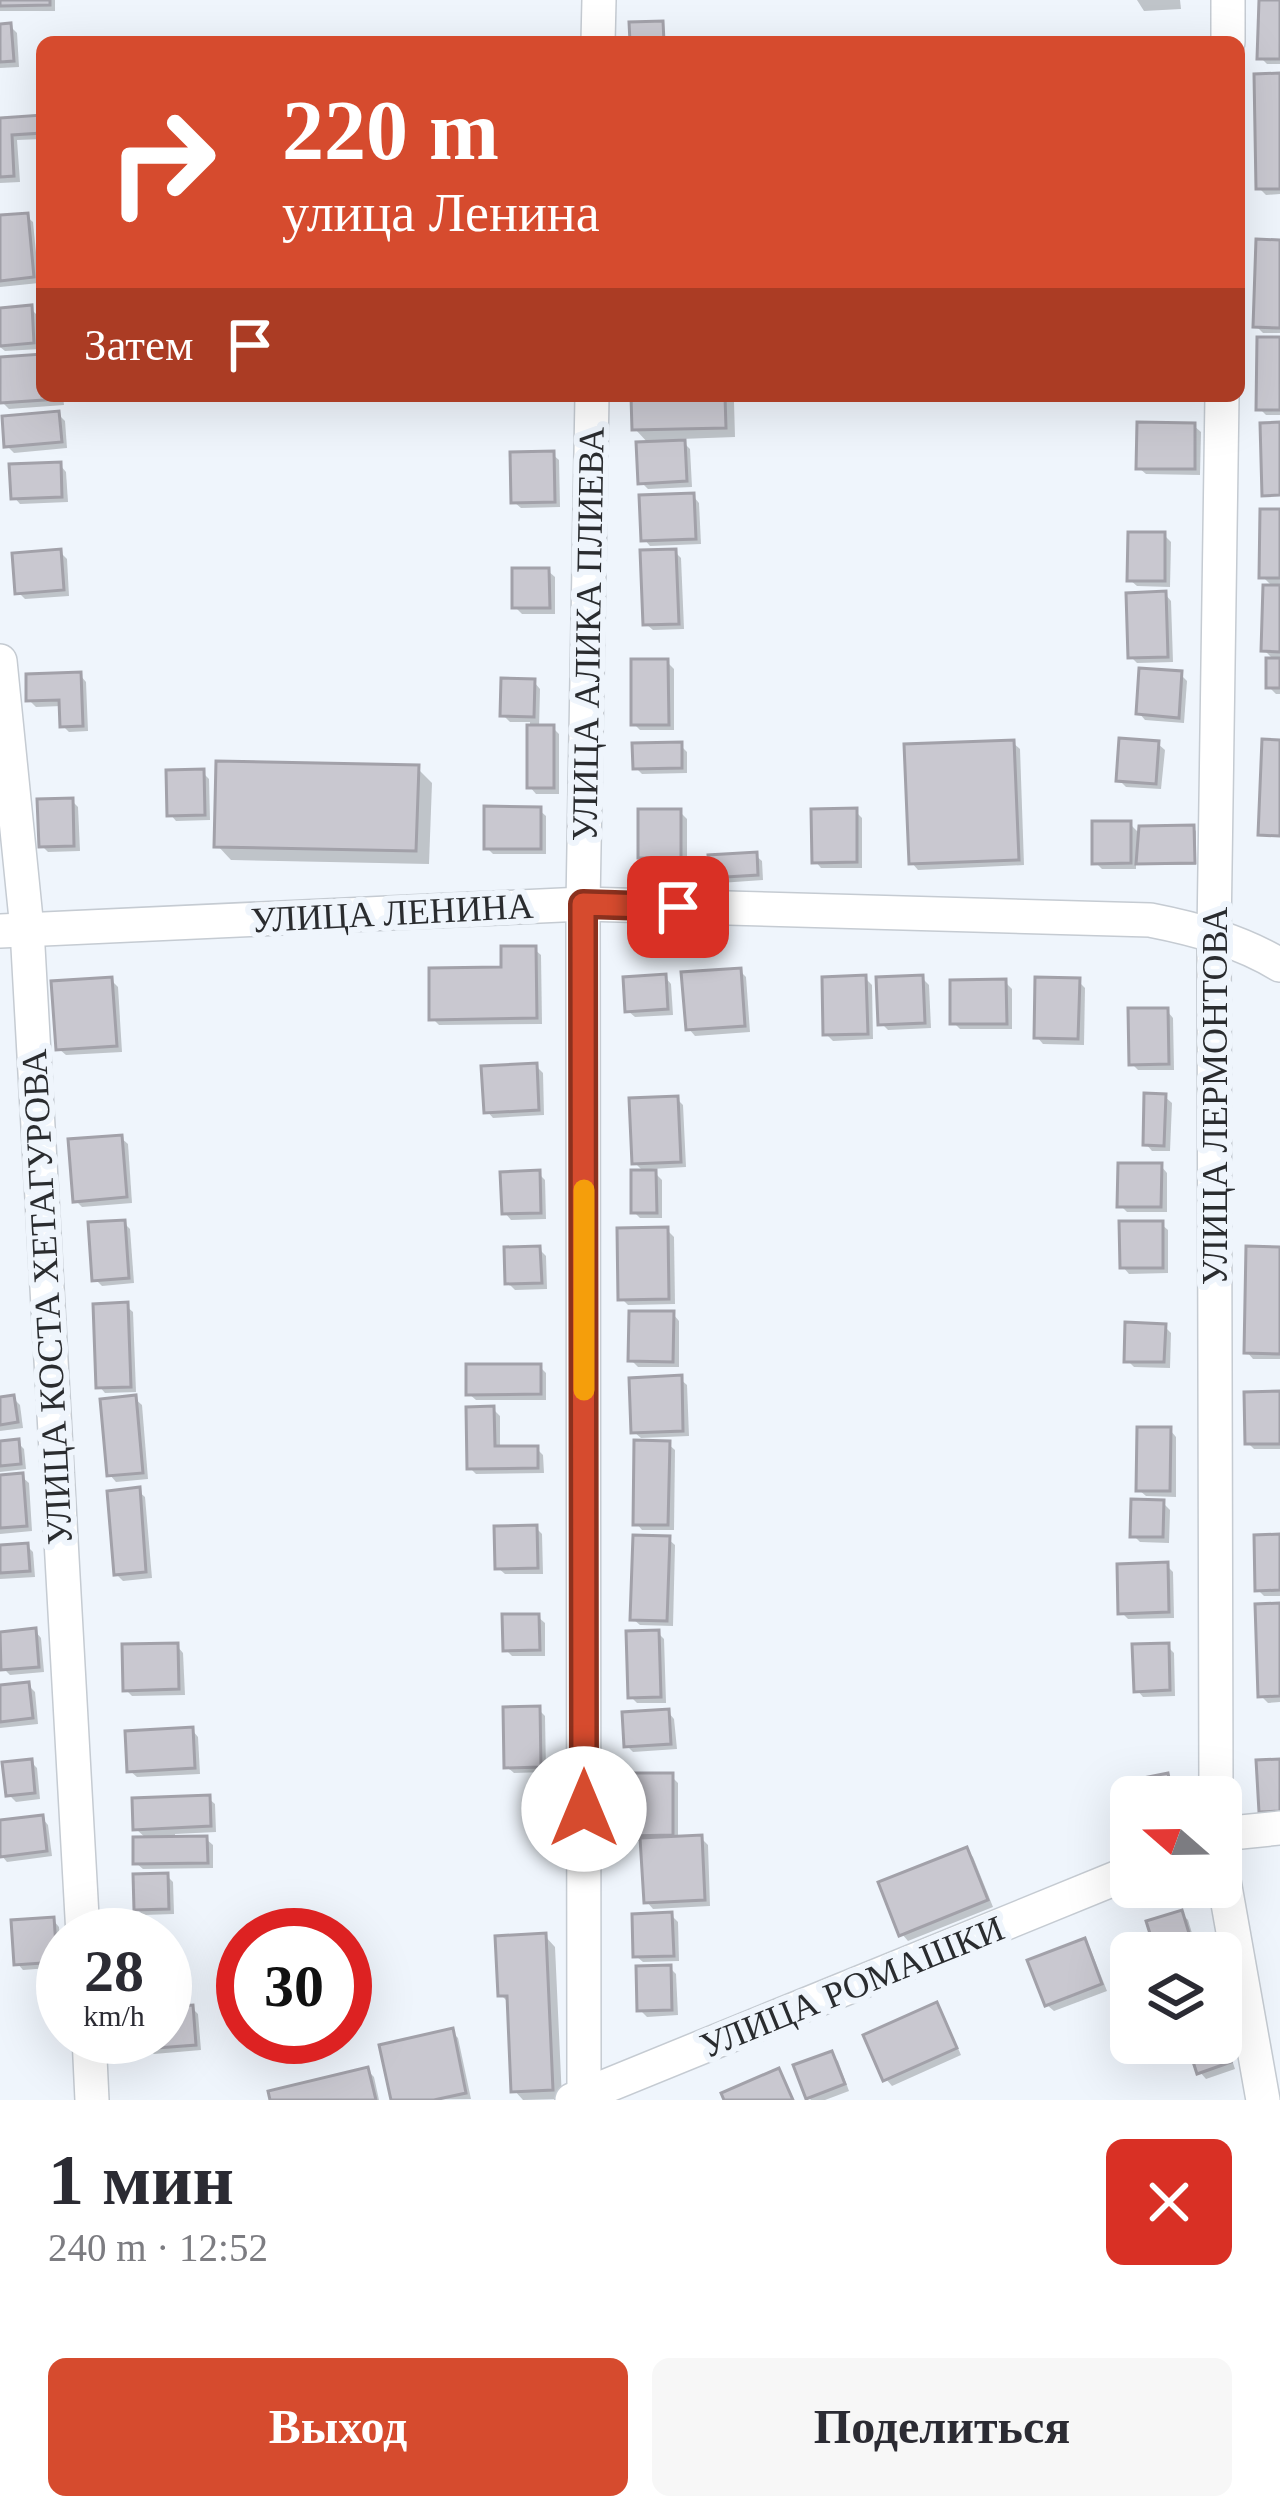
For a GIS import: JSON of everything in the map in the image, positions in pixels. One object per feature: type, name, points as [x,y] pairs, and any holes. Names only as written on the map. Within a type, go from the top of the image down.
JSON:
[{"type":"street","points":[[598,0],[598,36]]},
{"type":"street","points":[[1228,0],[1228,36]]},
{"type":"street","name":"УЛИЦА АЛИКА ПЛИЕВА","points":[[578,2097],[583,904],[592,402]]},
{"type":"street","name":"УЛИЦА ЛЕРМОНТОВА","points":[[1216,1776],[1214,935],[1222,402]]},
{"type":"street","name":"УЛИЦА КОСТА ХЕТАГУРОВА","points":[[0,661],[81,1908]]},
{"type":"street","name":"УЛИЦА ЛЕНИНА","points":[[14,930],[583,904],[1150,920],[1214,935],[1280,964]]},
{"type":"street","points":[[1242,1832],[1280,1828]]},
{"type":"street","name":"УЛИЦА РОМАШКИ","points":[[578,2097],[1110,1881]]},
{"type":"street","points":[[1229,1908],[1263,2100]]},
{"type":"street","points":[[90,2064],[92,2100]]},
{"type":"building","points":[[0,0],[50,0],[50,5],[0,6]]},
{"type":"building","points":[[1259,0],[1280,0],[1280,59],[1257,59]]},
{"type":"building","points":[[663,21],[664,36],[630,36],[629,22]]},
{"type":"building","points":[[11,23],[14,61],[0,62],[0,24]]},
{"type":"building","points":[[1280,73],[1280,189],[1256,189],[1254,74]]},
{"type":"building","points":[[36,115],[36,133],[12,135],[14,176],[0,177],[0,118]]},
{"type":"building","points":[[28,213],[34,277],[0,281],[0,215]]},
{"type":"building","points":[[1256,239],[1280,240],[1280,328],[1253,327]]},
{"type":"building","points":[[32,305],[34,343],[0,346],[0,308]]},
{"type":"building","points":[[1257,337],[1280,337],[1280,410],[1256,410]]},
{"type":"building","points":[[36,354],[36,401],[0,403],[0,357]]},
{"type":"building","points":[[631,402],[725,402],[726,428],[632,430]]},
{"type":"building","points":[[59,411],[62,442],[4,447],[2,416]]},
{"type":"building","points":[[1137,422],[1195,423],[1195,469],[1136,469]]},
{"type":"building","points":[[1280,422],[1280,495],[1262,496],[1260,423]]},
{"type":"building","points":[[685,440],[687,481],[638,484],[636,442]]},
{"type":"building","points":[[554,451],[555,502],[511,503],[510,452]]},
{"type":"building","points":[[61,462],[62,497],[11,499],[9,464]]},
{"type":"building","points":[[694,493],[696,539],[641,541],[639,495]]},
{"type":"building","points":[[1260,509],[1280,509],[1280,578],[1259,578]]},
{"type":"building","points":[[1128,532],[1165,532],[1165,581],[1127,581]]},
{"type":"building","points":[[61,549],[64,590],[15,594],[12,553]]},
{"type":"building","points":[[676,549],[679,624],[643,625],[640,550]]},
{"type":"building","points":[[512,568],[549,568],[550,608],[512,608]]},
{"type":"building","points":[[1263,585],[1280,585],[1280,652],[1261,651]]},
{"type":"building","points":[[1166,591],[1168,657],[1128,658],[1126,593]]},
{"type":"building","points":[[1266,658],[1280,658],[1280,688],[1266,688]]},
{"type":"building","points":[[631,659],[668,659],[669,725],[631,725]]},
{"type":"building","points":[[1139,668],[1182,671],[1179,718],[1136,714]]},
{"type":"building","points":[[81,672],[83,726],[60,727],[59,700],[26,701],[26,674]]},
{"type":"building","points":[[501,678],[535,679],[534,717],[500,716]]},
{"type":"building","points":[[527,725],[554,725],[554,788],[527,788]]},
{"type":"building","points":[[1119,738],[1159,741],[1156,784],[1116,781]]},
{"type":"building","points":[[1262,739],[1280,740],[1280,836],[1258,835]]},
{"type":"building","points":[[1014,740],[1019,860],[909,864],[904,744]]},
{"type":"building","points":[[682,742],[682,768],[633,769],[632,743]]},
{"type":"building","points":[[216,761],[419,765],[416,851],[214,847]]},
{"type":"building","points":[[204,769],[205,815],[167,816],[166,770]]},
{"type":"building","points":[[73,798],[74,846],[39,847],[37,799]]},
{"type":"building","points":[[484,806],[541,807],[541,849],[484,849]]},
{"type":"building","points":[[857,808],[857,862],[812,863],[811,809]]},
{"type":"building","points":[[638,809],[681,809],[681,858],[638,858]]},
{"type":"building","points":[[1092,821],[1131,821],[1131,863],[1092,864]]},
{"type":"building","points":[[1194,825],[1195,863],[1136,864],[1139,826]]},
{"type":"building","points":[[757,852],[758,875],[710,878],[708,855]]},
{"type":"building","points":[[501,946],[536,946],[537,1018],[429,1020],[429,968],[501,967]]},
{"type":"building","points":[[741,968],[745,1026],[686,1030],[681,972]]},
{"type":"building","points":[[666,974],[668,1009],[625,1012],[623,977]]},
{"type":"building","points":[[866,975],[868,1034],[823,1035],[822,977]]},
{"type":"building","points":[[923,975],[925,1023],[878,1025],[876,977]]},
{"type":"building","points":[[112,977],[117,1046],[56,1050],[51,981]]},
{"type":"building","points":[[1035,977],[1080,978],[1078,1039],[1034,1038]]},
{"type":"building","points":[[1006,979],[1007,1024],[950,1024],[950,980]]},
{"type":"building","points":[[1128,1008],[1168,1008],[1169,1064],[1129,1065]]},
{"type":"building","points":[[537,1063],[539,1110],[484,1113],[481,1066]]},
{"type":"building","points":[[1144,1093],[1166,1094],[1164,1146],[1143,1145]]},
{"type":"building","points":[[678,1096],[681,1162],[632,1164],[629,1098]]},
{"type":"building","points":[[122,1135],[127,1197],[73,1202],[68,1139]]},
{"type":"building","points":[[1118,1163],[1162,1163],[1161,1207],[1117,1207]]},
{"type":"building","points":[[540,1170],[541,1213],[502,1214],[500,1172]]},
{"type":"building","points":[[631,1170],[656,1170],[657,1213],[631,1213]]},
{"type":"building","points":[[125,1220],[129,1278],[92,1281],[88,1222]]},
{"type":"building","points":[[1119,1221],[1163,1221],[1163,1268],[1120,1268]]},
{"type":"building","points":[[668,1227],[669,1299],[618,1300],[617,1228]]},
{"type":"building","points":[[540,1246],[542,1283],[505,1284],[504,1247]]},
{"type":"building","points":[[1246,1246],[1280,1247],[1280,1354],[1244,1353]]},
{"type":"building","points":[[128,1302],[131,1387],[96,1388],[93,1304]]},
{"type":"building","points":[[629,1311],[674,1311],[673,1362],[628,1361]]},
{"type":"building","points":[[1125,1322],[1166,1324],[1164,1362],[1124,1362]]},
{"type":"building","points":[[466,1364],[541,1364],[541,1394],[466,1395]]},
{"type":"building","points":[[682,1375],[683,1431],[631,1433],[629,1378]]},
{"type":"building","points":[[1280,1391],[1280,1444],[1245,1444],[1244,1392]]},
{"type":"building","points":[[14,1395],[18,1422],[0,1425],[0,1397]]},
{"type":"building","points":[[136,1395],[143,1473],[107,1476],[100,1399]]},
{"type":"building","points":[[494,1406],[495,1446],[538,1446],[538,1468],[467,1469],[466,1407]]},
{"type":"building","points":[[1137,1427],[1171,1427],[1170,1491],[1136,1491]]},
{"type":"building","points":[[19,1439],[21,1464],[0,1466],[0,1441]]},
{"type":"building","points":[[634,1440],[670,1441],[668,1525],[633,1525]]},
{"type":"building","points":[[23,1473],[27,1526],[0,1528],[0,1475]]},
{"type":"building","points":[[140,1487],[146,1572],[114,1575],[107,1491]]},
{"type":"building","points":[[1131,1499],[1164,1500],[1163,1537],[1130,1537]]},
{"type":"building","points":[[537,1525],[538,1568],[495,1569],[494,1526]]},
{"type":"building","points":[[1280,1534],[1280,1590],[1255,1591],[1254,1535]]},
{"type":"building","points":[[633,1535],[670,1536],[667,1621],[630,1620]]},
{"type":"building","points":[[28,1543],[30,1571],[0,1573],[0,1545]]},
{"type":"building","points":[[1168,1562],[1169,1612],[1118,1614],[1117,1564]]},
{"type":"building","points":[[1280,1603],[1280,1696],[1258,1697],[1255,1604]]},
{"type":"building","points":[[502,1614],[539,1614],[540,1650],[503,1651]]},
{"type":"building","points":[[36,1628],[39,1667],[1,1670],[0,1632]]},
{"type":"building","points":[[659,1630],[661,1697],[628,1698],[626,1631]]},
{"type":"building","points":[[178,1643],[179,1689],[123,1691],[122,1644]]},
{"type":"building","points":[[1169,1643],[1170,1690],[1134,1692],[1132,1644]]},
{"type":"building","points":[[29,1682],[33,1718],[0,1722],[0,1685]]},
{"type":"building","points":[[540,1706],[541,1767],[504,1768],[503,1707]]},
{"type":"building","points":[[669,1709],[671,1744],[624,1747],[622,1712]]},
{"type":"building","points":[[193,1727],[195,1768],[127,1772],[125,1731]]},
{"type":"building","points":[[32,1759],[35,1793],[6,1796],[2,1762]]},
{"type":"building","points":[[1280,1759],[1280,1811],[1259,1812],[1256,1760]]},
{"type":"building","points":[[625,1773],[673,1773],[673,1835],[626,1836]]},
{"type":"building","points":[[210,1795],[211,1826],[133,1830],[132,1798]]},
{"type":"building","points":[[43,1815],[47,1851],[0,1857],[0,1820]]},
{"type":"building","points":[[702,1835],[705,1900],[644,1903],[640,1838]]},
{"type":"building","points":[[207,1836],[208,1863],[133,1864],[133,1837]]},
{"type":"building","points":[[967,1847],[988,1900],[899,1936],[878,1882]]},
{"type":"building","points":[[168,1873],[169,1908],[134,1908],[133,1874]]},
{"type":"building","points":[[1182,1910],[1189,1932],[1149,1932],[1146,1921]]},
{"type":"building","points":[[672,1912],[674,1956],[633,1957],[632,1914]]},
{"type":"building","points":[[36,1918],[36,1963],[14,1965],[11,1920]]},
{"type":"building","points":[[546,1933],[553,2090],[511,2092],[507,1996],[498,1996],[495,1936]]},
{"type":"building","points":[[1085,1938],[1102,1984],[1045,2006],[1027,1960]]},
{"type":"building","points":[[671,1965],[672,2010],[637,2011],[636,1966]]},
{"type":"building","points":[[937,2002],[957,2048],[883,2081],[863,2035]]},
{"type":"building","points":[[192,2005],[196,2045],[192,2045]]},
{"type":"building","points":[[453,2028],[466,2093],[434,2100],[391,2100],[379,2045]]},
{"type":"building","points":[[832,2051],[845,2084],[806,2099],[793,2065]]},
{"type":"building","points":[[1194,2064],[1225,2064],[1197,2074]]},
{"type":"building","points":[[368,2067],[376,2100],[270,2100],[268,2091]]},
{"type":"building","points":[[779,2068],[793,2100],[724,2100],[721,2093]]},
{"type":"slow traffic","points":[[584,1190],[584,1390]]},
{"type":"route","points":[[584,1809],[583,904],[678,907]]}]
